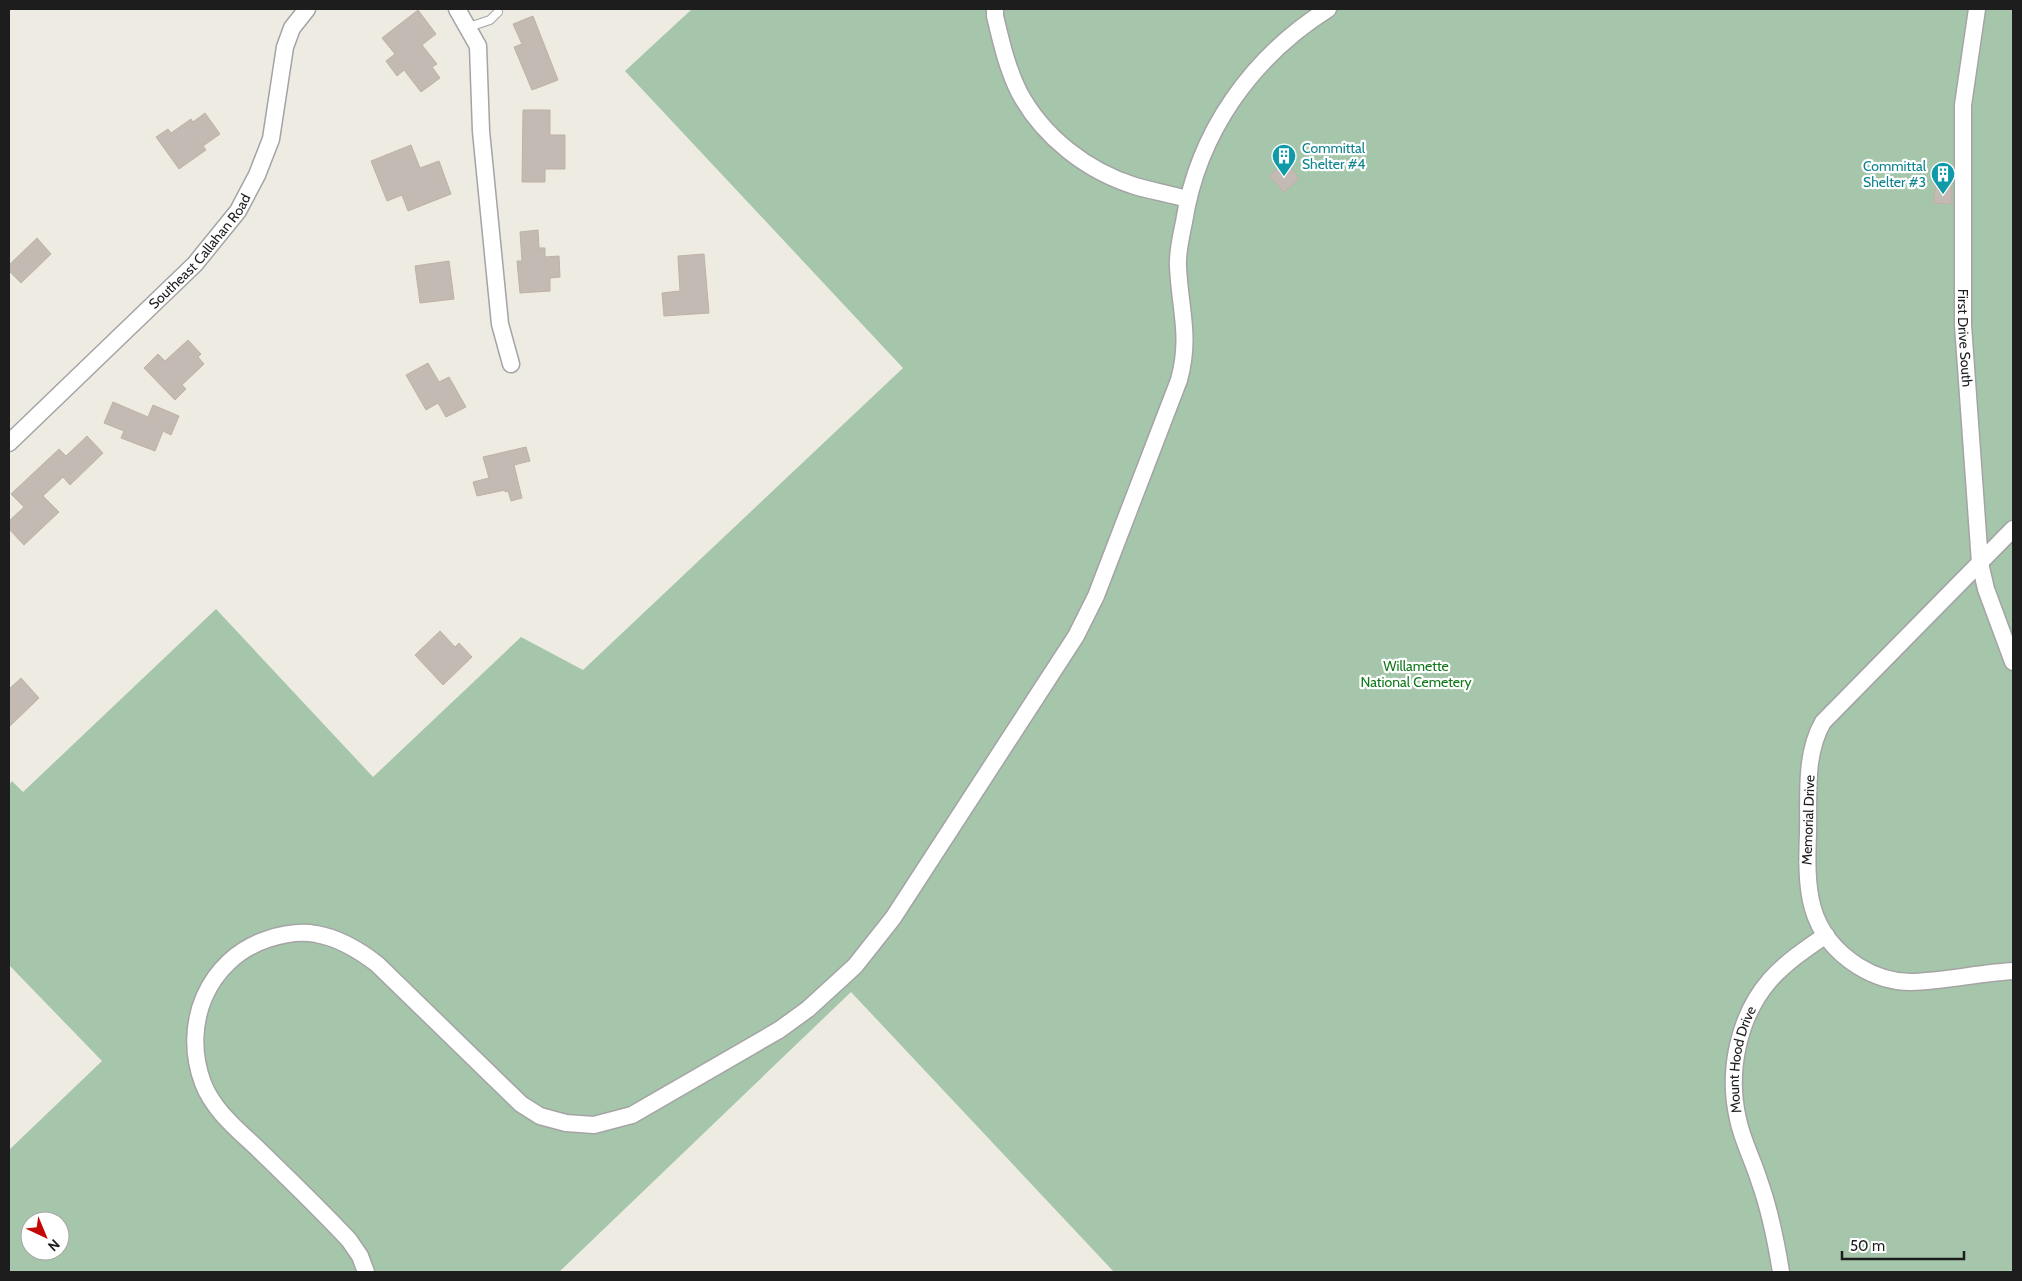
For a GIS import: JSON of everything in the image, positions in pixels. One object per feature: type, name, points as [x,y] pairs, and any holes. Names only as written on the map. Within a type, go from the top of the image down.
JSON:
[{"type":"street","name":"Southeast Callahan Road","points":[[9,443],[195,264],[238,211],[257,175],[271,139],[285,47],[292,28],[307,9]]},
{"type":"street","points":[[457,9],[469,27],[478,46],[481,131],[500,324],[511,364]]},
{"type":"street","points":[[995,9],[1005,56],[1019,92],[1038,120],[1061,145],[1092,167],[1125,182],[1187,199]]},
{"type":"street","points":[[366,1272],[360,1256],[349,1240],[230,1122],[211,1099],[203,1084],[195,1051],[194,1033],[197,1015],[215,976],[241,952],[257,943],[276,936],[315,934],[349,945],[377,964],[520,1104],[540,1116],[580,1125],[606,1123],[645,1110],[778,1030],[808,1009],[855,966],[893,918],[1086,617],[1115,548],[1179,380],[1184,361],[1186,334],[1178,266],[1187,199],[1197,170],[1219,121],[1243,82],[1291,35],[1328,9]]},
{"type":"street","name":"First Drive South","points":[[1977,9],[1963,105],[1963,325],[1980,563],[1986,589],[2013,662]]},
{"type":"street","name":"Memorial Drive","points":[[2013,529],[1823,722],[1815,736],[1811,750],[1806,879],[1815,918],[1832,946],[1870,974],[1892,980],[1912,982],[2013,971]]},
{"type":"street","name":"Mount Hood Drive","points":[[1781,1272],[1770,1214],[1738,1121],[1733,1081],[1736,1056],[1749,1012],[1759,994],[1786,965],[1826,935]]},
{"type":"lane","points":[[469,27],[490,20],[498,12]]},
{"type":"green space","name":"Willamette National Cemetery","points":[[692,9],[2013,9],[2013,1272],[1114,1272],[851,992],[559,1272],[9,1272],[9,1150],[102,1061],[9,965],[9,785],[12,781],[23,792],[216,609],[373,777],[521,637],[583,670],[903,368],[625,71]]},
{"type":"building","points":[[418,10],[436,34],[422,45],[437,64],[432,67],[440,78],[421,92],[404,70],[397,76],[386,61],[395,54],[382,38]]},
{"type":"building","points":[[533,16],[558,80],[532,90],[514,47],[522,44],[513,24]]},
{"type":"building","points":[[523,110],[550,110],[550,135],[565,135],[565,169],[545,169],[545,182],[522,182]]},
{"type":"building","points":[[205,113],[220,134],[203,146],[206,150],[179,169],[156,137],[168,129],[171,133],[191,119],[193,122]]},
{"type":"building","points":[[411,145],[420,168],[439,161],[451,194],[408,211],[402,195],[387,201],[371,161]]},
{"type":"building","name":"Committal Shelter #4","points":[[1286,161],[1299,179],[1284,192],[1269,176]]},
{"type":"building","name":"Committal Shelter #3","points":[[1936,185],[1951,187],[1952,204],[1933,203]]},
{"type":"building","points":[[538,230],[539,248],[545,248],[545,257],[559,256],[560,277],[550,278],[550,291],[520,293],[517,261],[522,261],[520,232]]},
{"type":"building","points":[[37,238],[51,254],[21,283],[9,271],[9,265]]},
{"type":"building","points":[[704,254],[709,313],[664,316],[662,293],[680,291],[678,256]]},
{"type":"building","points":[[449,261],[454,299],[420,303],[415,266]]},
{"type":"building","points":[[188,340],[201,354],[198,357],[204,364],[182,385],[186,389],[175,400],[144,368],[158,354],[165,361]]},
{"type":"building","points":[[428,363],[439,382],[449,377],[466,407],[446,417],[438,403],[426,410],[406,375]]},
{"type":"building","points":[[113,402],[148,417],[153,405],[179,416],[171,435],[163,431],[155,451],[121,438],[124,431],[104,423]]},
{"type":"building","points":[[87,436],[103,453],[70,485],[63,477],[43,496],[59,512],[24,545],[9,529],[9,521],[24,507],[11,494],[59,449],[66,456]]},
{"type":"building","points":[[526,447],[530,461],[514,465],[522,498],[511,501],[508,491],[505,492],[505,490],[477,496],[473,482],[489,478],[483,457]]},
{"type":"building","points":[[440,631],[455,647],[459,643],[472,657],[443,685],[415,655]]},
{"type":"building","points":[[21,678],[39,698],[9,727],[9,689]]},
{"type":"place","name":"Committal Shelter #4","points":[[1284,177]]},
{"type":"place","name":"Committal Shelter #3","points":[[1943,195]]}]
